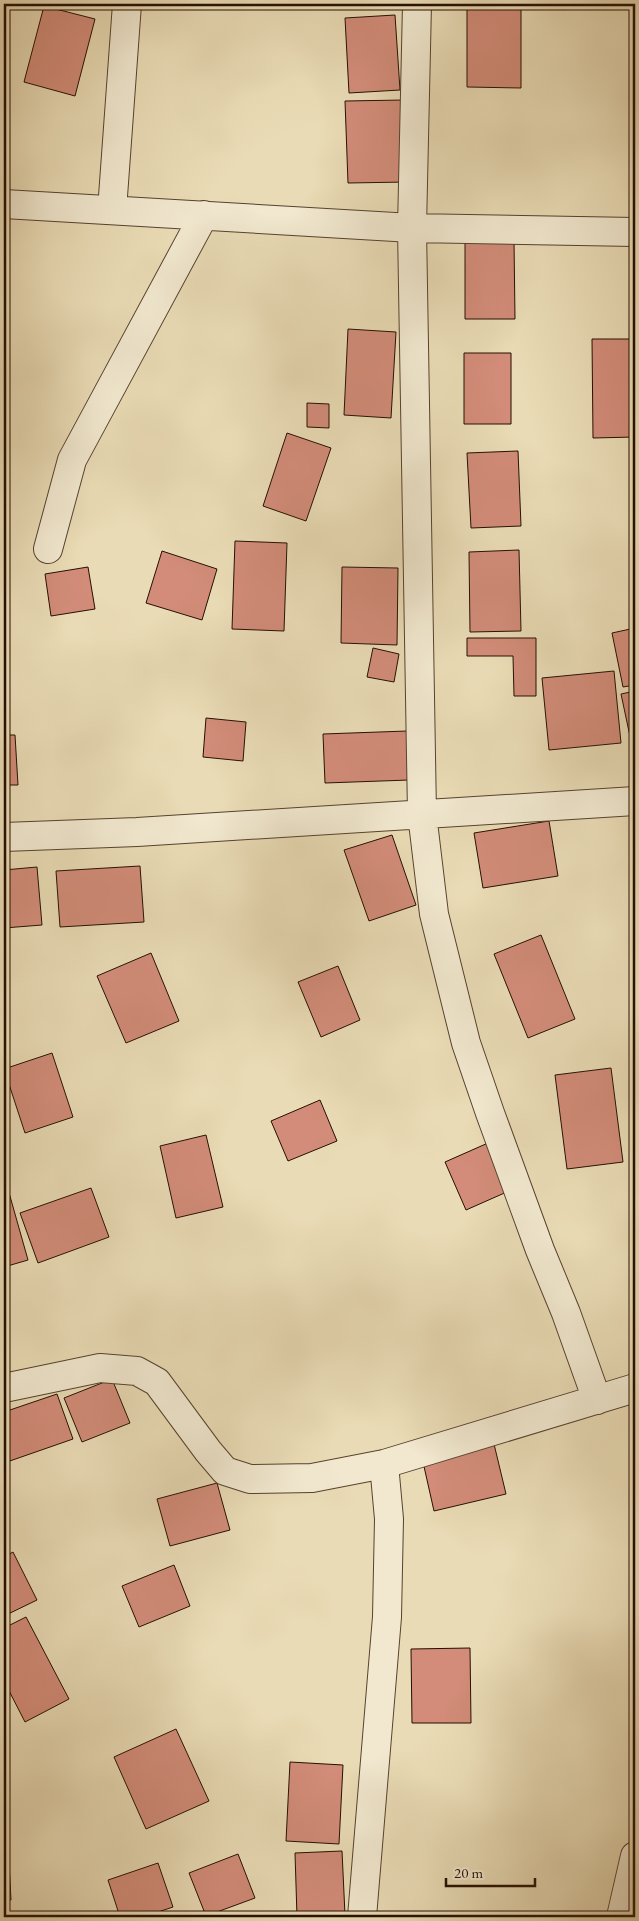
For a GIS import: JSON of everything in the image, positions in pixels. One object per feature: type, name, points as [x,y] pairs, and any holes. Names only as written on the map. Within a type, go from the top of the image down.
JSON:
[{"type":"street","points":[[112,210],[128,4]]},
{"type":"street","points":[[417,4],[412,228],[422,814],[434,914],[466,1043],[540,1250],[566,1313],[597,1400]]},
{"type":"street","points":[[4,204],[412,228],[635,232]]},
{"type":"street","points":[[48,549],[72,460],[204,215]]},
{"type":"street","points":[[4,837],[137,832],[635,801]]},
{"type":"street","points":[[4,1388],[100,1368],[137,1371],[157,1382],[208,1451],[225,1470],[250,1479],[312,1478],[384,1464],[635,1388]]},
{"type":"street","points":[[362,1917],[387,1616],[389,1519],[384,1464]]},
{"type":"street","points":[[621,1917],[635,1856]]},
{"type":"building","points":[[467,4],[521,4],[521,88],[467,87]]},
{"type":"building","points":[[44,6],[95,19],[75,96],[24,82]]},
{"type":"building","points":[[395,15],[400,90],[349,93],[345,18]]},
{"type":"building","points":[[404,100],[407,182],[348,183],[345,101]]},
{"type":"building","points":[[465,240],[514,240],[515,319],[465,319]]},
{"type":"building","points":[[348,329],[396,332],[391,418],[344,415]]},
{"type":"building","points":[[592,339],[635,339],[635,437],[593,438]]},
{"type":"building","points":[[464,353],[511,353],[511,424],[464,424]]},
{"type":"building","points":[[307,403],[329,404],[329,428],[307,427]]},
{"type":"building","points":[[287,433],[331,448],[306,521],[263,506]]},
{"type":"building","points":[[518,451],[521,526],[471,528],[467,453]]},
{"type":"building","points":[[235,541],[287,543],[284,631],[232,629]]},
{"type":"building","points":[[519,550],[521,631],[470,632],[469,552]]},
{"type":"building","points":[[162,551],[217,569],[202,620],[146,603]]},
{"type":"building","points":[[88,567],[95,609],[51,616],[45,574]]},
{"type":"building","points":[[342,567],[398,568],[397,645],[341,643]]},
{"type":"building","points":[[635,628],[635,685],[623,687],[612,633]]},
{"type":"building","points":[[467,638],[536,638],[536,696],[514,696],[513,656],[467,656]]},
{"type":"building","points":[[373,648],[399,654],[394,682],[367,677]]},
{"type":"building","points":[[614,671],[621,743],[549,750],[542,678]]},
{"type":"building","points":[[635,691],[635,760],[621,694]]},
{"type":"building","points":[[206,718],[246,722],[243,761],[203,757]]},
{"type":"building","points":[[407,731],[409,780],[325,783],[323,734]]},
{"type":"building","points":[[4,735],[15,735],[18,785],[4,785]]},
{"type":"building","points":[[549,821],[558,876],[483,888],[474,833]]},
{"type":"building","points":[[392,835],[416,905],[369,921],[344,850]]},
{"type":"building","points":[[140,866],[144,922],[60,927],[56,871]]},
{"type":"building","points":[[37,867],[42,925],[4,928],[4,870]]},
{"type":"building","points":[[541,935],[575,1019],[528,1038],[494,954]]},
{"type":"building","points":[[151,953],[179,1021],[126,1043],[97,976]]},
{"type":"building","points":[[338,966],[360,1020],[321,1037],[298,982]]},
{"type":"building","points":[[52,1053],[73,1117],[25,1133],[4,1069]]},
{"type":"building","points":[[611,1068],[623,1162],[567,1169],[555,1075]]},
{"type":"building","points":[[320,1100],[337,1141],[288,1161],[271,1121]]},
{"type":"building","points":[[206,1135],[223,1207],[176,1218],[160,1146]]},
{"type":"building","points":[[488,1143],[509,1191],[466,1210],[445,1162]]},
{"type":"building","points":[[4,1182],[6,1182],[28,1260],[4,1267]]},
{"type":"building","points":[[91,1188],[109,1237],[38,1263],[20,1213]]},
{"type":"building","points":[[112,1379],[130,1423],[82,1442],[64,1398]]},
{"type":"building","points":[[57,1394],[73,1439],[4,1463],[4,1412]]},
{"type":"building","points":[[494,1444],[506,1494],[434,1511],[423,1462]]},
{"type":"building","points":[[217,1483],[230,1530],[170,1546],[157,1499]]},
{"type":"building","points":[[13,1552],[37,1600],[4,1616],[4,1557]]},
{"type":"building","points":[[174,1565],[190,1606],[139,1627],[122,1586]]},
{"type":"building","points":[[26,1617],[69,1699],[25,1722],[4,1681],[4,1628]]},
{"type":"building","points":[[470,1648],[471,1723],[412,1723],[411,1649]]},
{"type":"building","points":[[176,1729],[209,1801],[146,1829],[114,1757]]},
{"type":"building","points":[[290,1762],[343,1765],[339,1844],[286,1841]]},
{"type":"building","points":[[4,1843],[8,1843],[11,1900],[4,1900]]},
{"type":"building","points":[[342,1851],[345,1915],[297,1917],[295,1853]]},
{"type":"building","points":[[238,1854],[255,1898],[206,1916],[189,1873]]},
{"type":"building","points":[[158,1863],[173,1907],[143,1917],[120,1917],[108,1880]]}]
